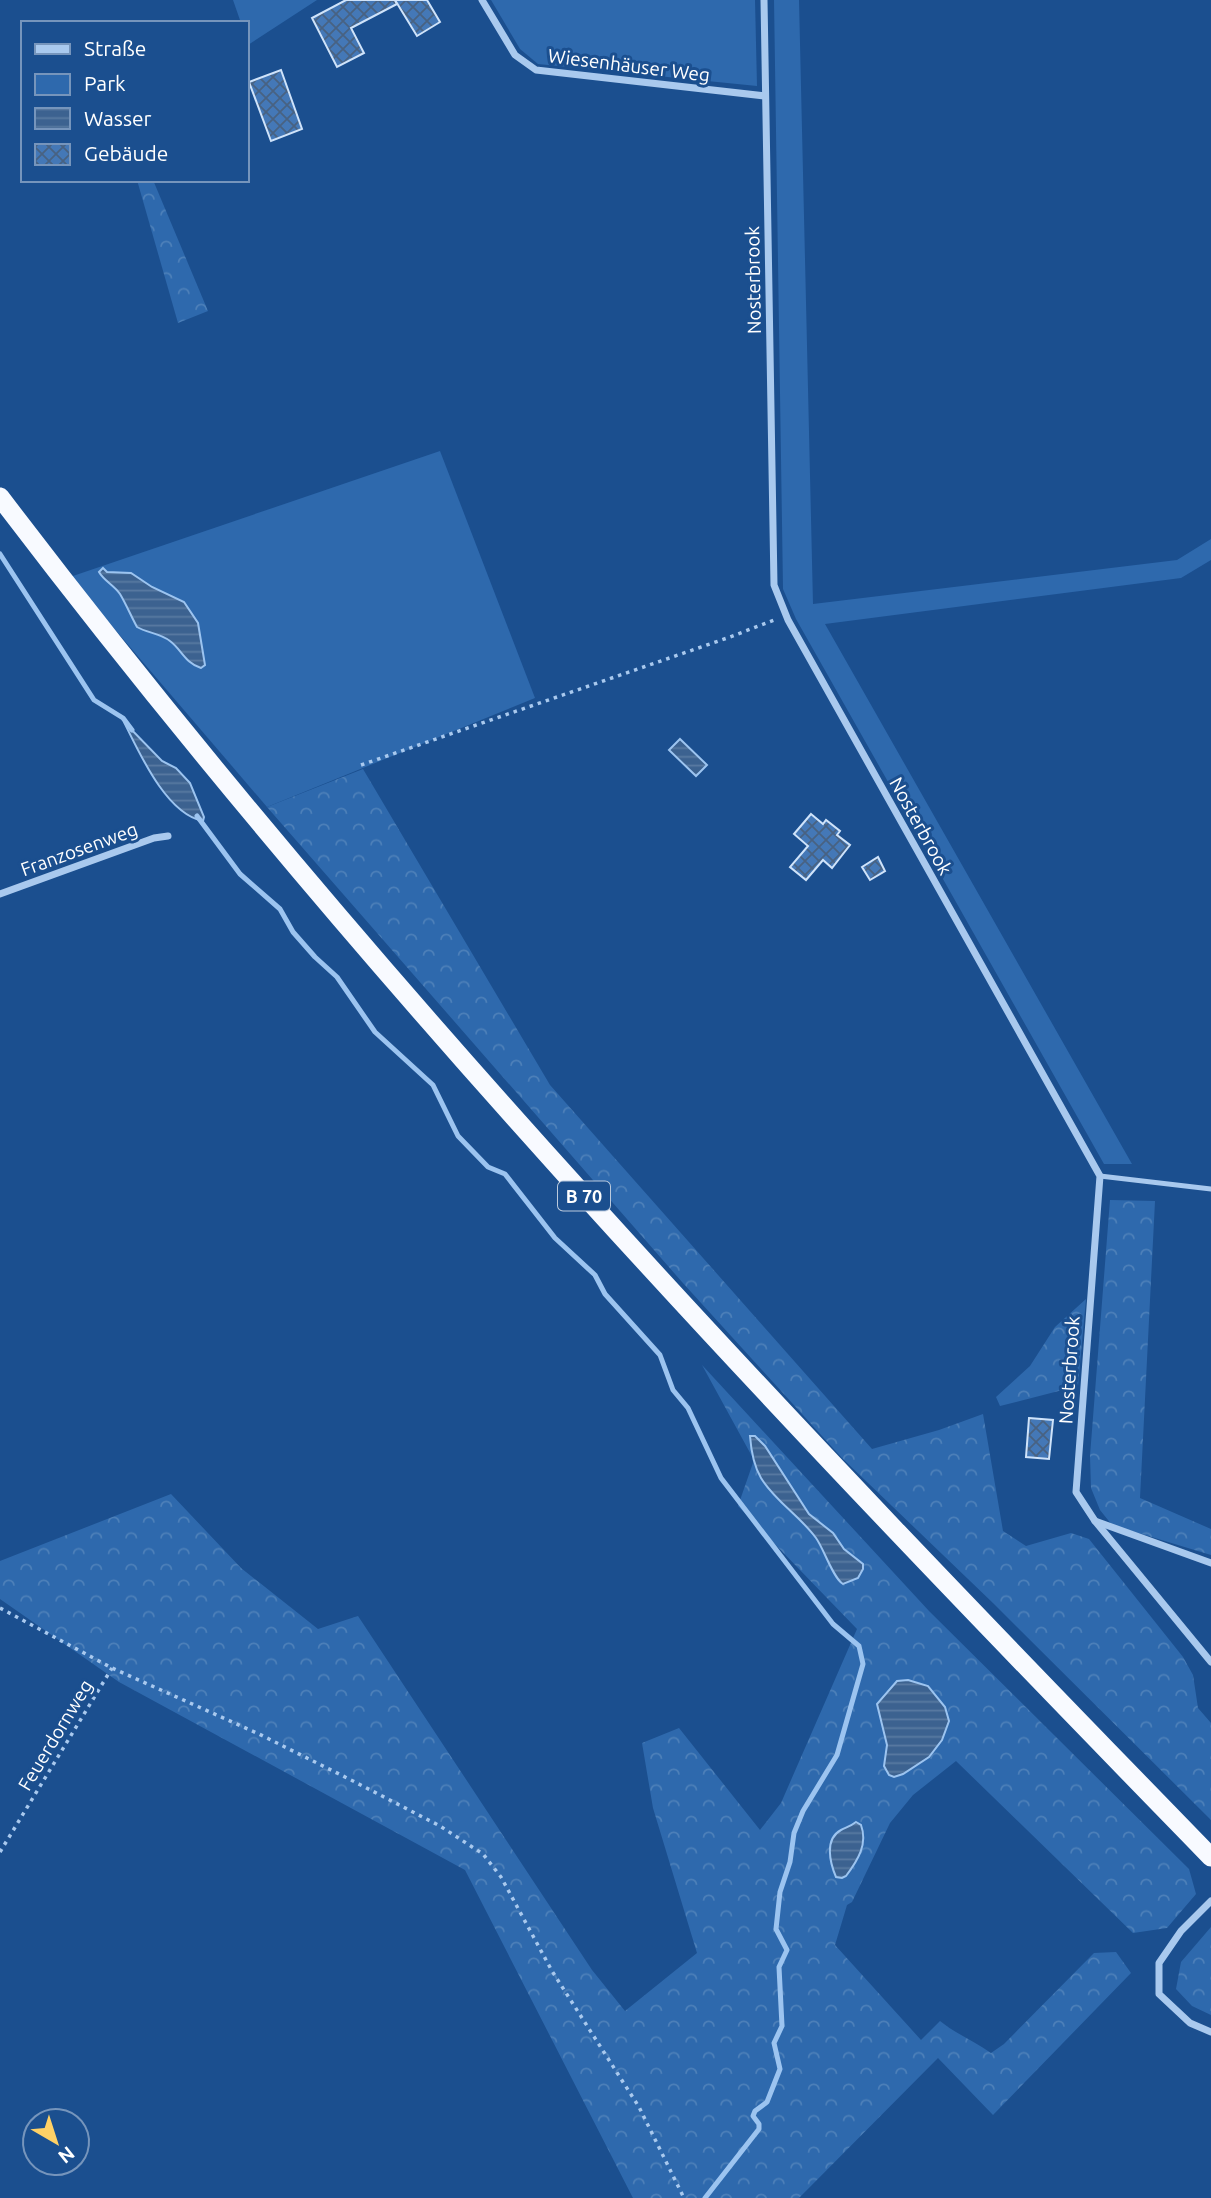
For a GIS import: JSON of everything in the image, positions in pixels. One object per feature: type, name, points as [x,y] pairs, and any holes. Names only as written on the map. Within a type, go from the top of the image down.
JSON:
[{"type":"highway","name":"B 70","points":[[0,497],[89,614],[246,808],[455,1052],[654,1275],[836,1470],[1211,1857]]},
{"type":"street","name":"Wiesenhäuser Weg","points":[[482,0],[515,55],[536,70],[765,96]]},
{"type":"street","name":"Nosterbrook","points":[[764,0],[774,585],[786,615],[1100,1176],[1076,1492],[1095,1521],[1211,1662]]},
{"type":"street","name":"Franzosenweg","points":[[0,894],[154,838],[168,836]]},
{"type":"street","points":[[1095,1521],[1211,1563]]},
{"type":"street","points":[[1211,1901],[1181,1931],[1159,1963],[1159,1994],[1190,2023],[1211,2032]]},
{"type":"lane","points":[[1100,1176],[1211,1189]]},
{"type":"path","points":[[361,765],[730,637],[786,615]]},
{"type":"path","points":[[0,1608],[112,1668],[259,1734],[329,1769],[440,1826],[483,1854],[501,1877],[552,1971],[639,2107],[684,2198]]},
{"type":"path","name":"Feuerdornweg","points":[[0,1852],[112,1668]]},
{"type":"green space","points":[[233,0],[317,0],[248,45],[248,21],[240,21]]},
{"type":"green space","points":[[491,0],[755,0],[757,86],[538,64],[520,49]]},
{"type":"green space","points":[[774,0],[799,0],[813,604],[1177,560],[1211,539],[1211,560],[1181,578],[825,624],[1132,1164],[1104,1164],[796,619],[783,589]]},
{"type":"green space","points":[[138,182],[154,182],[208,311],[178,323]]},
{"type":"green space","points":[[440,451],[535,698],[267,807],[70,577]]},
{"type":"green space","points":[[363,769],[550,1085],[872,1449],[983,1414],[1003,1531],[1026,1546],[1071,1533],[1089,1539],[1183,1657],[1193,1675],[1198,1708],[1211,1723],[1211,1820],[993,1603],[842,1458],[682,1282],[267,807]]},
{"type":"green space","points":[[1110,1200],[1155,1201],[1140,1498],[1211,1529],[1211,1555],[1112,1525],[1100,1510],[1091,1488],[1090,1456]]},
{"type":"green space","points":[[1086,1299],[1078,1386],[1000,1406],[996,1397],[1030,1366],[1055,1327]]},
{"type":"green space","points":[[702,1365],[929,1611],[1189,1869],[1196,1894],[1167,1928],[1133,1933],[956,1761],[913,1795],[890,1823],[852,1902],[847,1905],[835,1945],[921,2040],[940,2021],[991,2053],[1004,2044],[1094,1953],[1116,1952],[1131,1973],[993,2115],[938,2058],[799,2198],[633,2198],[465,1870],[119,1682],[0,1599],[0,1561],[171,1494],[241,1568],[318,1629],[358,1616],[592,1970],[625,2011],[697,1953],[653,1808],[642,1743],[679,1728],[760,1830],[781,1803],[857,1629],[738,1506],[754,1460]]},
{"type":"green space","points":[[1211,1927],[1211,2015],[1192,2006],[1176,1989],[1181,1962]]},
{"type":"water","points":[[103,568],[107,572],[131,573],[152,587],[184,602],[198,623],[205,665],[201,668],[196,666],[166,638],[137,627],[120,594],[99,572]]},
{"type":"water","points":[[124,722],[162,761],[176,768],[190,783],[204,817],[203,821],[177,807],[166,795],[146,765]]},
{"type":"water","points":[[680,739],[707,765],[696,776],[669,750]]},
{"type":"water","points":[[750,1436],[755,1436],[765,1446],[809,1514],[833,1533],[844,1549],[863,1564],[858,1578],[843,1584],[839,1581],[816,1538],[780,1501],[759,1473]]},
{"type":"water","points":[[908,1680],[928,1686],[945,1707],[949,1721],[942,1740],[929,1757],[894,1777],[889,1775],[884,1766],[887,1745],[877,1704],[897,1681]]},
{"type":"water","points":[[856,1822],[861,1825],[863,1832],[861,1852],[846,1876],[836,1877],[830,1858],[832,1839],[841,1830]]},
{"type":"building","points":[[346,0],[395,0],[397,4],[351,28],[364,53],[337,67],[312,18]]},
{"type":"building","points":[[395,0],[427,0],[440,22],[417,36]]},
{"type":"building","points":[[281,70],[302,129],[271,141],[249,82]]},
{"type":"building","points":[[811,814],[823,824],[826,820],[840,831],[837,835],[850,845],[832,868],[823,860],[806,880],[790,867],[808,846],[794,834]]},
{"type":"building","points":[[878,857],[885,871],[870,880],[862,867]]},
{"type":"building","points":[[1029,1418],[1053,1420],[1049,1459],[1026,1457]]},
{"type":"waterway","points":[[0,554],[94,700],[123,718],[132,730]]},
{"type":"waterway","points":[[197,816],[240,874],[280,909],[293,932],[337,977],[375,1032],[433,1085],[458,1136],[488,1167],[505,1174],[555,1238],[595,1275],[605,1294],[660,1355],[673,1390],[688,1408],[721,1478],[833,1624],[859,1646],[863,1664],[837,1755],[803,1811],[794,1833],[790,1862],[780,1892],[776,1929],[787,1950],[779,1967],[782,2026],[774,2043],[780,2069],[767,2102],[755,2111],[753,2116],[759,2129],[705,2198]]}]
